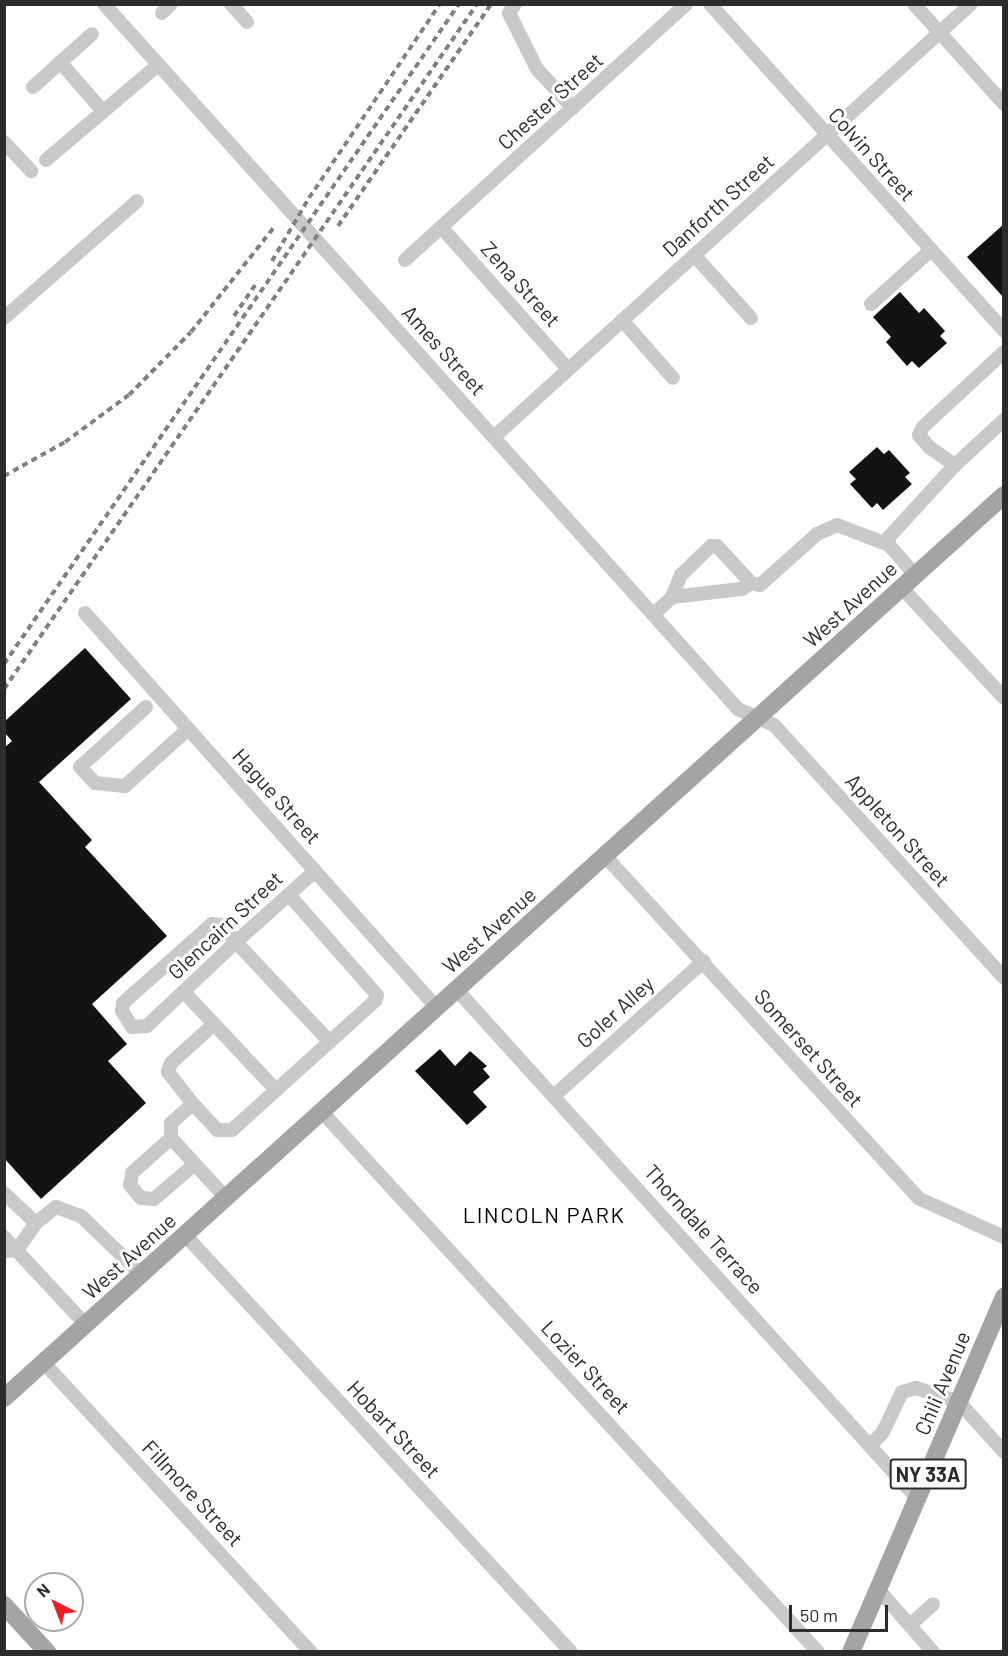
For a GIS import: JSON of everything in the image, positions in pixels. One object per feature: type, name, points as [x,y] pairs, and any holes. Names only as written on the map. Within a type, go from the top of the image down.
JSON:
[{"type":"main road","name":"West Avenue","points":[[4,1398],[1004,495]]},
{"type":"main road","name":"Chili Avenue","points":[[851,1652],[1004,1297]]},
{"type":"main road","points":[[4,1605],[47,1652]]},
{"type":"street","points":[[231,4],[247,22]]},
{"type":"street","points":[[515,4],[509,13],[537,69],[573,108]]},
{"type":"street","name":"Chester Street","points":[[405,260],[686,4]]},
{"type":"street","name":"Colvin Street","points":[[710,4],[1004,331]]},
{"type":"street","points":[[914,4],[1004,104]]},
{"type":"street","name":"Danforth Street","points":[[494,437],[971,4]]},
{"type":"street","name":"Ames Street","points":[[105,5],[738,709],[758,718]]},
{"type":"street","points":[[33,87],[92,34]]},
{"type":"street","points":[[60,62],[101,109]]},
{"type":"street","points":[[46,160],[101,109],[129,91],[158,64]]},
{"type":"street","points":[[4,142],[31,171]]},
{"type":"street","points":[[5,316],[137,201]]},
{"type":"street","name":"Zena Street","points":[[441,227],[568,369]]},
{"type":"street","points":[[871,304],[931,250]]},
{"type":"street","points":[[694,255],[751,318]]},
{"type":"street","points":[[622,320],[673,378]]},
{"type":"street","points":[[955,465],[929,447],[919,435],[924,427],[1004,352]]},
{"type":"street","points":[[889,545],[889,537],[955,465],[1004,420]]},
{"type":"street","points":[[672,597],[742,589],[750,583],[763,583],[813,537],[837,525],[889,545],[915,575]]},
{"type":"street","points":[[654,614],[672,597],[681,575],[714,545],[750,583]]},
{"type":"street","points":[[902,588],[1004,698]]},
{"type":"street","name":"Hague Street","points":[[85,613],[437,1008]]},
{"type":"street","points":[[146,707],[80,767],[94,783],[125,786],[188,729]]},
{"type":"street","name":"Appleton Street","points":[[758,718],[774,725],[1004,978]]},
{"type":"street","name":"Somerset Street","points":[[605,856],[704,961],[918,1198],[1004,1237]]},
{"type":"street","name":"Glencairn Street","points":[[236,942],[221,925],[203,928],[123,1003],[122,1011],[132,1027],[139,1029],[165,1011],[236,942],[315,871]]},
{"type":"street","points":[[213,1024],[171,1063],[168,1072],[193,1104],[224,1133],[276,1090],[375,1001],[377,994],[289,894]]},
{"type":"street","points":[[236,942],[330,1042]]},
{"type":"street","name":"Goler Alley","points":[[555,1095],[704,961]]},
{"type":"street","name":"Thorndale Terrace","points":[[457,990],[555,1095],[917,1498]]},
{"type":"street","points":[[184,992],[276,1090]]},
{"type":"street","points":[[193,1104],[171,1123],[171,1138],[226,1198]]},
{"type":"street","name":"Lozier Street","points":[[322,1112],[818,1652]]},
{"type":"street","points":[[171,1138],[132,1173],[130,1185],[141,1198],[154,1199],[195,1164]]},
{"type":"street","points":[[4,1193],[36,1223]]},
{"type":"street","points":[[11,1251],[36,1223],[56,1208],[65,1209],[81,1216],[142,1275]]},
{"type":"street","name":"Hobart Street","points":[[186,1235],[571,1652]]},
{"type":"street","points":[[4,1237],[11,1251],[86,1325]]},
{"type":"street","name":"Fillmore Street","points":[[44,1363],[311,1652]]},
{"type":"street","points":[[870,1446],[883,1432],[902,1392],[916,1388],[959,1402],[1004,1452]]},
{"type":"street","points":[[878,1589],[933,1652]]},
{"type":"street","points":[[910,1625],[933,1604]]},
{"type":"building","points":[[1004,224],[1004,298],[967,257]]},
{"type":"building","points":[[900,292],[919,313],[924,308],[945,331],[940,336],[947,343],[919,368],[912,361],[907,366],[886,342],[891,337],[873,317]]},
{"type":"building","points":[[877,447],[884,454],[889,450],[910,473],[905,477],[912,484],[883,510],[877,503],[872,508],[850,484],[856,479],[849,472]]},
{"type":"building","points":[[85,648],[131,699],[39,782],[92,840],[85,847],[167,936],[92,1004],[127,1044],[108,1061],[146,1103],[41,1199],[4,1158],[4,748],[12,741],[4,732],[4,722]]},
{"type":"building","points":[[440,1049],[455,1066],[470,1051],[487,1066],[483,1069],[490,1077],[473,1092],[487,1107],[467,1125],[415,1071]]},
{"type":"railway","points":[[272,261],[309,198],[440,4]]},
{"type":"railway","points":[[4,664],[459,4]]},
{"type":"railway","points":[[4,689],[477,4]]},
{"type":"railway","points":[[338,226],[491,4]]},
{"type":"railway","points":[[4,476],[65,442],[129,395],[191,332],[275,226]]},
{"type":"railway","points":[[234,316],[258,281]]},
{"type":"district","name":"LINCOLN PARK","points":[[544,1215]]}]
